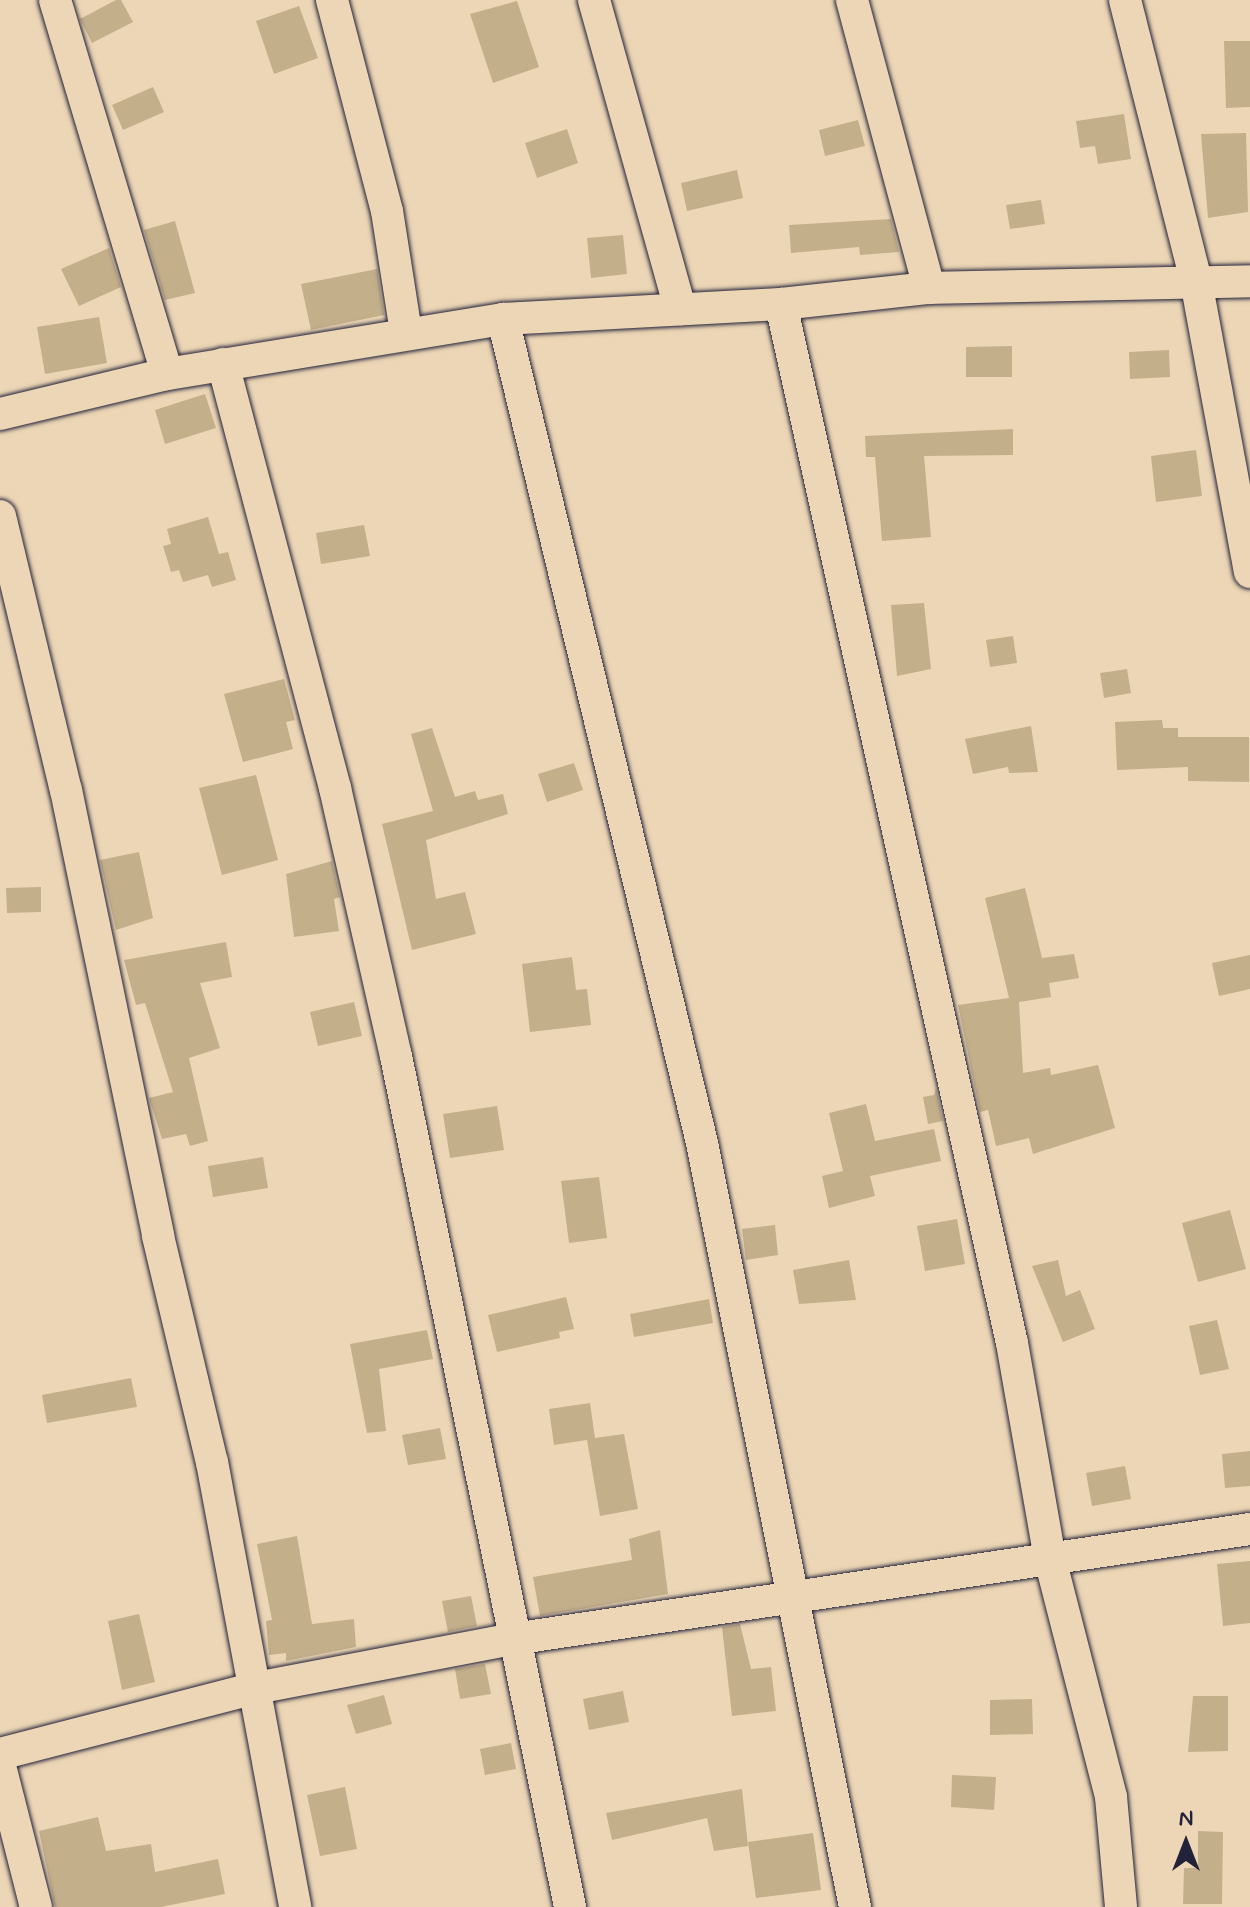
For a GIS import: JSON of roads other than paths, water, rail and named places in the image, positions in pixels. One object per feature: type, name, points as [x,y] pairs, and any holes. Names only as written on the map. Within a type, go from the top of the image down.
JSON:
[{"type":"street","points":[[55,0],[167,374]]},
{"type":"street","points":[[332,0],[387,211],[406,332]]},
{"type":"street","points":[[594,0],[680,309]]},
{"type":"street","points":[[852,0],[929,288]]},
{"type":"street","points":[[1125,0],[1196,281],[1250,572]]},
{"type":"street","points":[[0,414],[167,374],[406,332],[503,319],[781,304],[929,288],[1250,281]]},
{"type":"street","points":[[781,304],[1012,1343],[1050,1559],[1111,1797],[1121,1907]]},
{"type":"street","points":[[503,319],[685,1068],[796,1595],[855,1907]]},
{"type":"street","points":[[223,364],[369,937],[570,1907]]},
{"type":"street","points":[[0,516],[122,1040],[158,1236],[212,1462],[295,1907]]},
{"type":"street","points":[[0,1754],[256,1688],[513,1639],[1250,1529]]},
{"type":"street","points":[[0,1766],[36,1907]]}]
